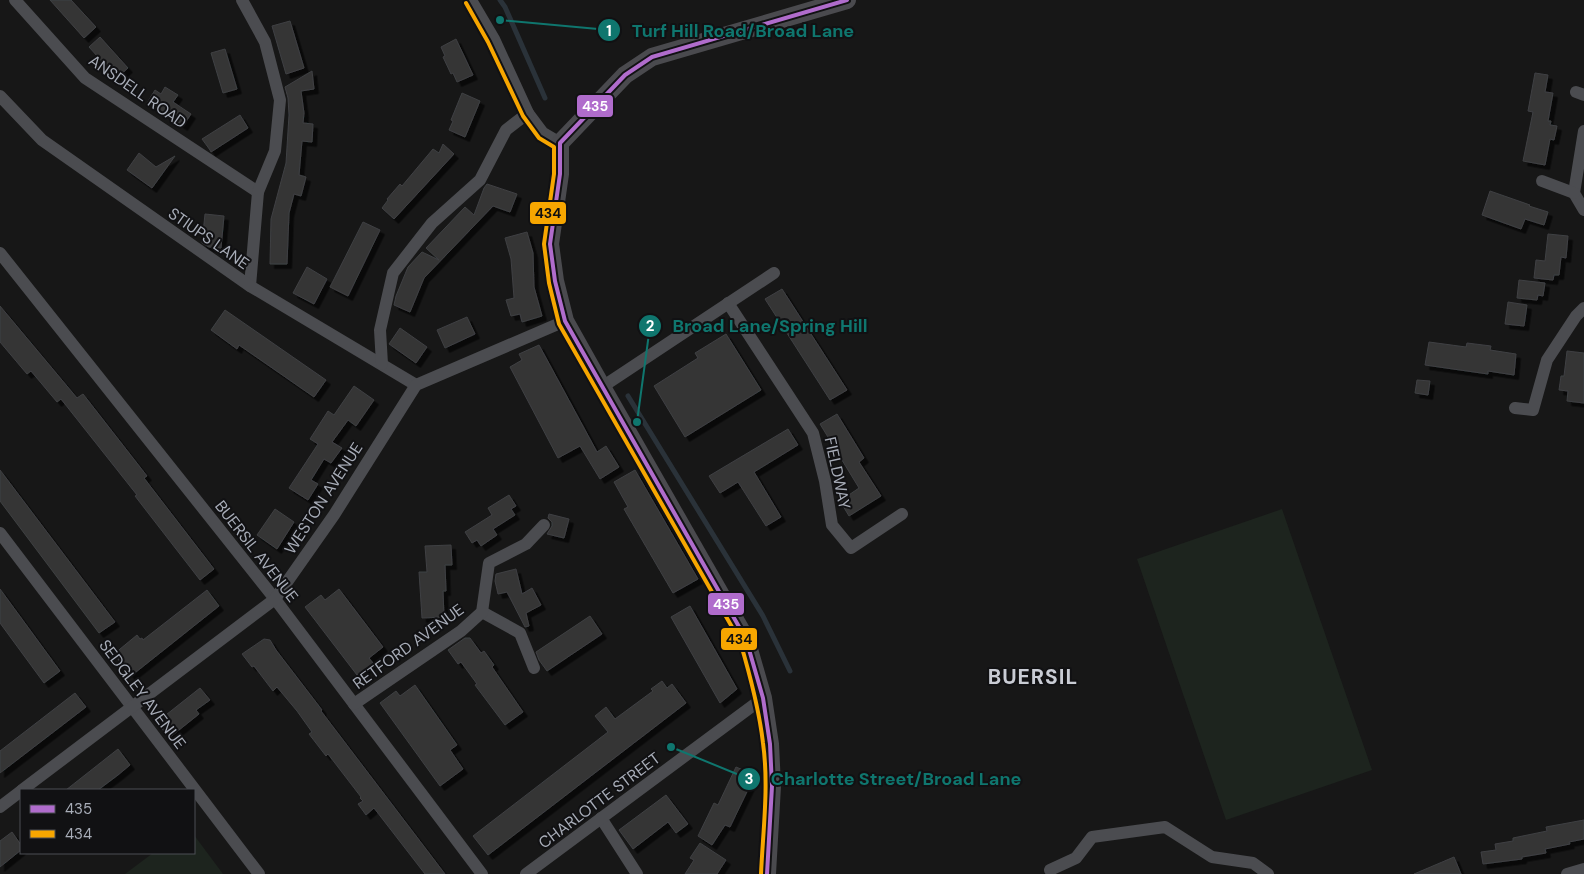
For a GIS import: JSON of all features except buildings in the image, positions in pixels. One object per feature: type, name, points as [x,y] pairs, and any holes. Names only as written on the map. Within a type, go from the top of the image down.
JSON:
[{"type":"main road","points":[[767,874],[772,786],[770,744],[763,698],[746,639],[565,321],[555,281],[550,244],[560,174],[560,143],[625,75],[652,57],[847,0]]},
{"type":"street","name":"ANSDELL ROAD","points":[[14,0],[85,78],[258,192]]},
{"type":"street","points":[[242,0],[265,42],[280,100],[275,151],[258,192],[250,286]]},
{"type":"street","points":[[471,0],[494,39],[528,113],[543,133],[560,143]]},
{"type":"street","name":"STIUPS LANE","points":[[0,96],[42,140],[250,286],[416,385]]},
{"type":"street","points":[[382,364],[380,330],[393,273],[432,223],[480,180],[506,130],[528,113]]},
{"type":"street","points":[[1574,193],[1584,131]]},
{"type":"street","points":[[1542,181],[1574,193],[1584,210]]},
{"type":"street","name":"BUERSIL AVENUE","points":[[0,253],[274,599],[482,874]]},
{"type":"street","points":[[602,388],[774,273]]},
{"type":"street","name":"FIELDWAY","points":[[728,303],[813,433],[825,481],[832,525],[851,548],[902,514]]},
{"type":"street","points":[[1515,408],[1533,410],[1547,360],[1576,316],[1584,308]]},
{"type":"street","points":[[416,385],[565,321]]},
{"type":"street","name":"WESTON AVENUE","points":[[25,789],[274,599],[334,515],[416,385]]},
{"type":"street","name":"RETFORD AVENUE","points":[[354,704],[460,630],[482,612],[489,563],[526,544],[544,525]]},
{"type":"street","name":"SEDGLEY AVENUE","points":[[0,533],[194,789]]},
{"type":"street","points":[[482,612],[520,633],[534,668]]},
{"type":"street","name":"CHARLOTTE STREET","points":[[526,874],[763,698]]},
{"type":"street","name":"SEDGLEY AVENUE","points":[[195,790],[259,874]]},
{"type":"street","name":"WESTON AVENUE","points":[[0,807],[20,792]]},
{"type":"street","points":[[601,818],[637,874]]},
{"type":"street","points":[[1050,870],[1076,858],[1092,837],[1165,827],[1212,857],[1254,863],[1268,874]]},
{"type":"street","points":[[1566,874],[1584,869]]},
{"type":"shaded area","points":[[1282,509],[1372,770],[1226,820],[1137,559]]},
{"type":"shaded area","points":[[195,836],[223,874],[125,874],[152,854],[195,854]]},
{"type":"waterway","points":[[500,0],[505,7],[545,98]]},
{"type":"waterway","points":[[628,396],[763,616],[790,671]]},
{"type":"transit line","name":"435","points":[[767,874],[772,786],[770,744],[763,698],[746,639],[565,321],[555,281],[550,244],[560,174],[560,143],[625,75],[652,57],[847,0]]},
{"type":"transit line","name":"434","points":[[466,3],[488,42],[523,116],[539,138],[554,147],[554,174],[544,244],[549,283],[559,324],[740,641],[757,704],[765,759],[766,792],[761,874]]},
{"type":"place","name":"Turf Hill Road/Broad Lane","points":[[500,20]]},
{"type":"place","name":"Broad Lane/Spring Hill","points":[[637,422]]},
{"type":"place","name":"Charlotte Street/Broad Lane","points":[[671,747]]},
{"type":"district","name":"BUERSIL","points":[[1033,677]]}]
